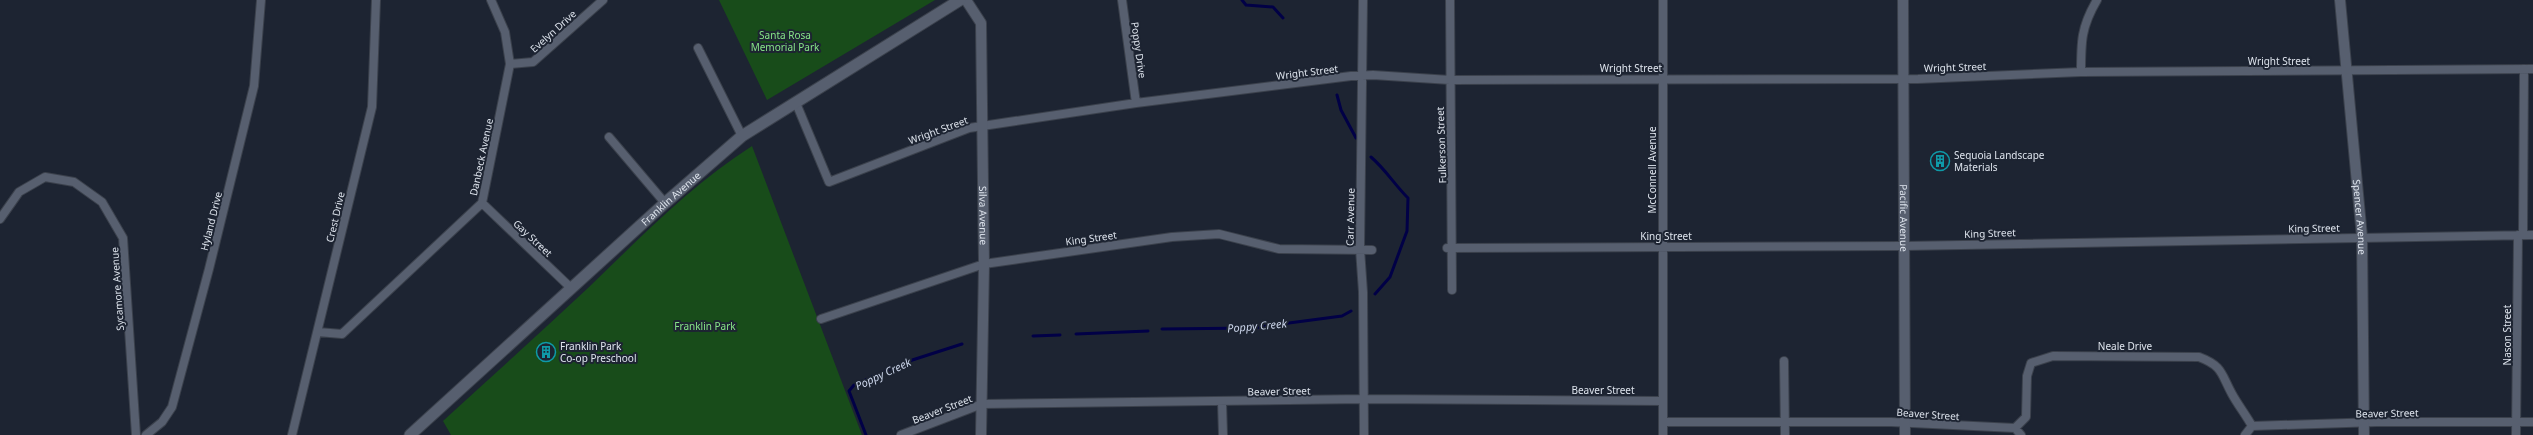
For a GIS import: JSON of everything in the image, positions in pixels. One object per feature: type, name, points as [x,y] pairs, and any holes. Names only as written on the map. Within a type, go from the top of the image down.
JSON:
[{"type":"main road","name":"Franklin Avenue","points":[[410,435],[665,203],[742,136],[960,0]]},
{"type":"street","name":"Hyland Drive","points":[[146,435],[162,422],[172,407],[209,269],[254,86],[261,0]]},
{"type":"street","name":"Crest Drive","points":[[292,435],[372,107],[376,0]]},
{"type":"street","name":"Danbeck Avenue","points":[[318,332],[342,334],[482,203],[510,64],[505,32],[491,0]]},
{"type":"street","name":"Evelyn Drive","points":[[510,64],[533,62],[603,0]]},
{"type":"street","name":"Silva Avenue","points":[[966,0],[981,23],[981,127],[984,264],[981,435]]},
{"type":"street","name":"Poppy Drive","points":[[1122,0],[1136,103]]},
{"type":"street","name":"Carr Avenue","points":[[1363,0],[1360,249],[1363,292],[1364,435]]},
{"type":"street","name":"Fulkerson Street","points":[[1450,0],[1450,248],[1452,290]]},
{"type":"street","name":"McConnell Avenue","points":[[1662,0],[1663,435]]},
{"type":"street","name":"Pacific Avenue","points":[[1903,0],[1905,435]]},
{"type":"street","points":[[2081,72],[2081,45],[2086,19],[2097,0]]},
{"type":"street","name":"Spencer Avenue","points":[[2340,0],[2345,70],[2362,237],[2364,435]]},
{"type":"street","points":[[698,48],[742,136]]},
{"type":"street","name":"Nason Street","points":[[2516,435],[2524,69]]},
{"type":"street","name":"Wright Street","points":[[796,103],[829,182],[970,128],[1136,103],[1362,76],[1450,80],[1903,78],[2081,72],[2533,69]]},
{"type":"street","points":[[609,137],[665,203]]},
{"type":"street","name":"Sycamore Avenue","points":[[0,219],[19,192],[45,177],[74,182],[102,202],[123,238],[136,435]]},
{"type":"street","name":"Gay Street","points":[[482,203],[571,288]]},
{"type":"street","name":"King Street","points":[[821,319],[984,264],[1172,236],[1219,234],[1279,249],[1372,250]]},
{"type":"street","name":"King Street","points":[[1450,248],[1904,246],[2533,235]]},
{"type":"street","name":"Neale Drive","points":[[2015,428],[2026,417],[2027,376],[2031,363],[2053,356],[2199,357],[2212,362],[2223,372],[2232,393],[2252,426]]},
{"type":"street","points":[[1784,361],[1785,435]]},
{"type":"street","name":"Beaver Street","points":[[901,435],[982,404],[1364,399],[1663,401]]},
{"type":"street","points":[[1222,402],[1223,435]]},
{"type":"street","name":"Beaver Street","points":[[1663,422],[1905,423],[2015,428]]},
{"type":"street","name":"Beaver Street","points":[[2252,426],[2364,423],[2533,422]]},
{"type":"street","points":[[2245,435],[2252,426]]},
{"type":"street","points":[[2015,428],[2021,435]]},
{"type":"green space","name":"Santa Rosa Memorial Park","points":[[719,0],[935,0],[767,100]]},
{"type":"green space","name":"Franklin Park","points":[[752,146],[862,435],[451,435],[443,421],[687,195],[730,161]]},
{"type":"waterway","name":"Poppy Creek","points":[[1242,0],[1246,5],[1273,7],[1283,18]]},
{"type":"waterway","name":"Poppy Creek","points":[[1337,95],[1341,110],[1356,138]]},
{"type":"waterway","name":"Poppy Creek","points":[[1371,157],[1408,198],[1407,231],[1390,277],[1375,294]]},
{"type":"waterway","name":"Poppy Creek","points":[[1162,329],[1252,328],[1342,316],[1351,311]]},
{"type":"waterway","name":"Poppy Creek","points":[[1076,334],[1148,331]]},
{"type":"waterway","name":"Poppy Creek","points":[[1033,336],[1060,335]]},
{"type":"waterway","name":"Poppy Creek","points":[[866,435],[849,391],[854,385],[903,363],[962,344]]},
{"type":"place","name":"Sequoia Landscape Materials","points":[[1940,161]]},
{"type":"place","name":"Franklin Park Co-op Preschool","points":[[546,352]]}]
